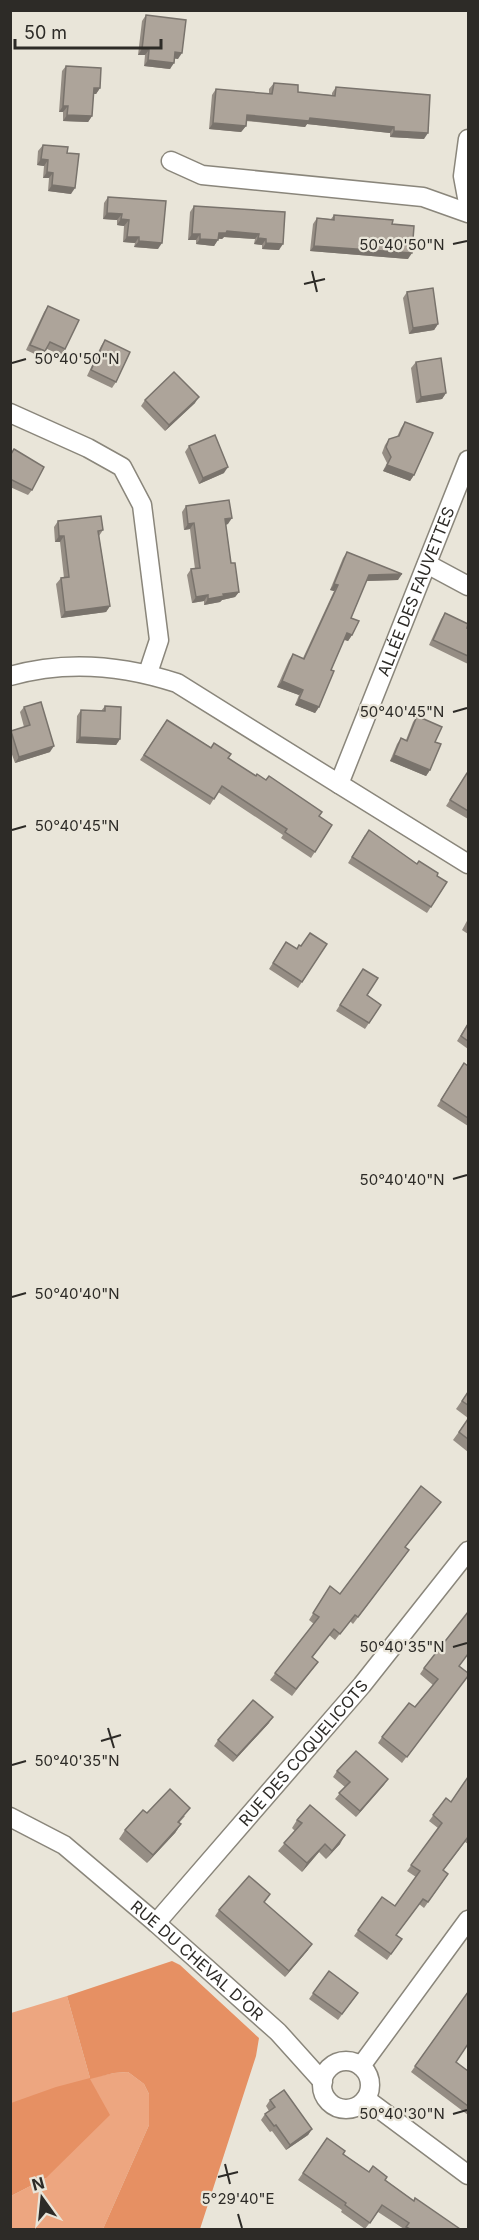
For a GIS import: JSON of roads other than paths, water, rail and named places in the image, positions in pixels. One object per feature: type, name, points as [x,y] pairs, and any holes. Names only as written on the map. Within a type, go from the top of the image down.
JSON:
[{"type":"street","points":[[468,139],[463,176],[468,203]]},
{"type":"street","points":[[171,161],[202,175],[423,197],[468,213]]},
{"type":"street","points":[[10,413],[88,448],[122,467],[142,505],[159,640],[148,673]]},
{"type":"street","name":"ALLÉE DES FAUVETTES","points":[[339,784],[468,460]]},
{"type":"street","points":[[427,564],[468,586]]},
{"type":"street","points":[[10,676],[40,668],[88,666],[148,673],[177,683],[468,864]]},
{"type":"street","name":"RUE DES COQUELICOTS","points":[[156,1923],[362,1685],[468,1551]]},
{"type":"street","name":"RUE DU CHEVAL D'OR","points":[[10,1816],[64,1845],[156,1923],[278,2032],[323,2082]]},
{"type":"street","points":[[361,2066],[468,1920]]},
{"type":"street","points":[[345,2061],[361,2066],[370,2080],[366,2099],[353,2108],[337,2107],[325,2096],[323,2082],[327,2070],[345,2061]]},
{"type":"street","points":[[366,2099],[468,2175]]}]
